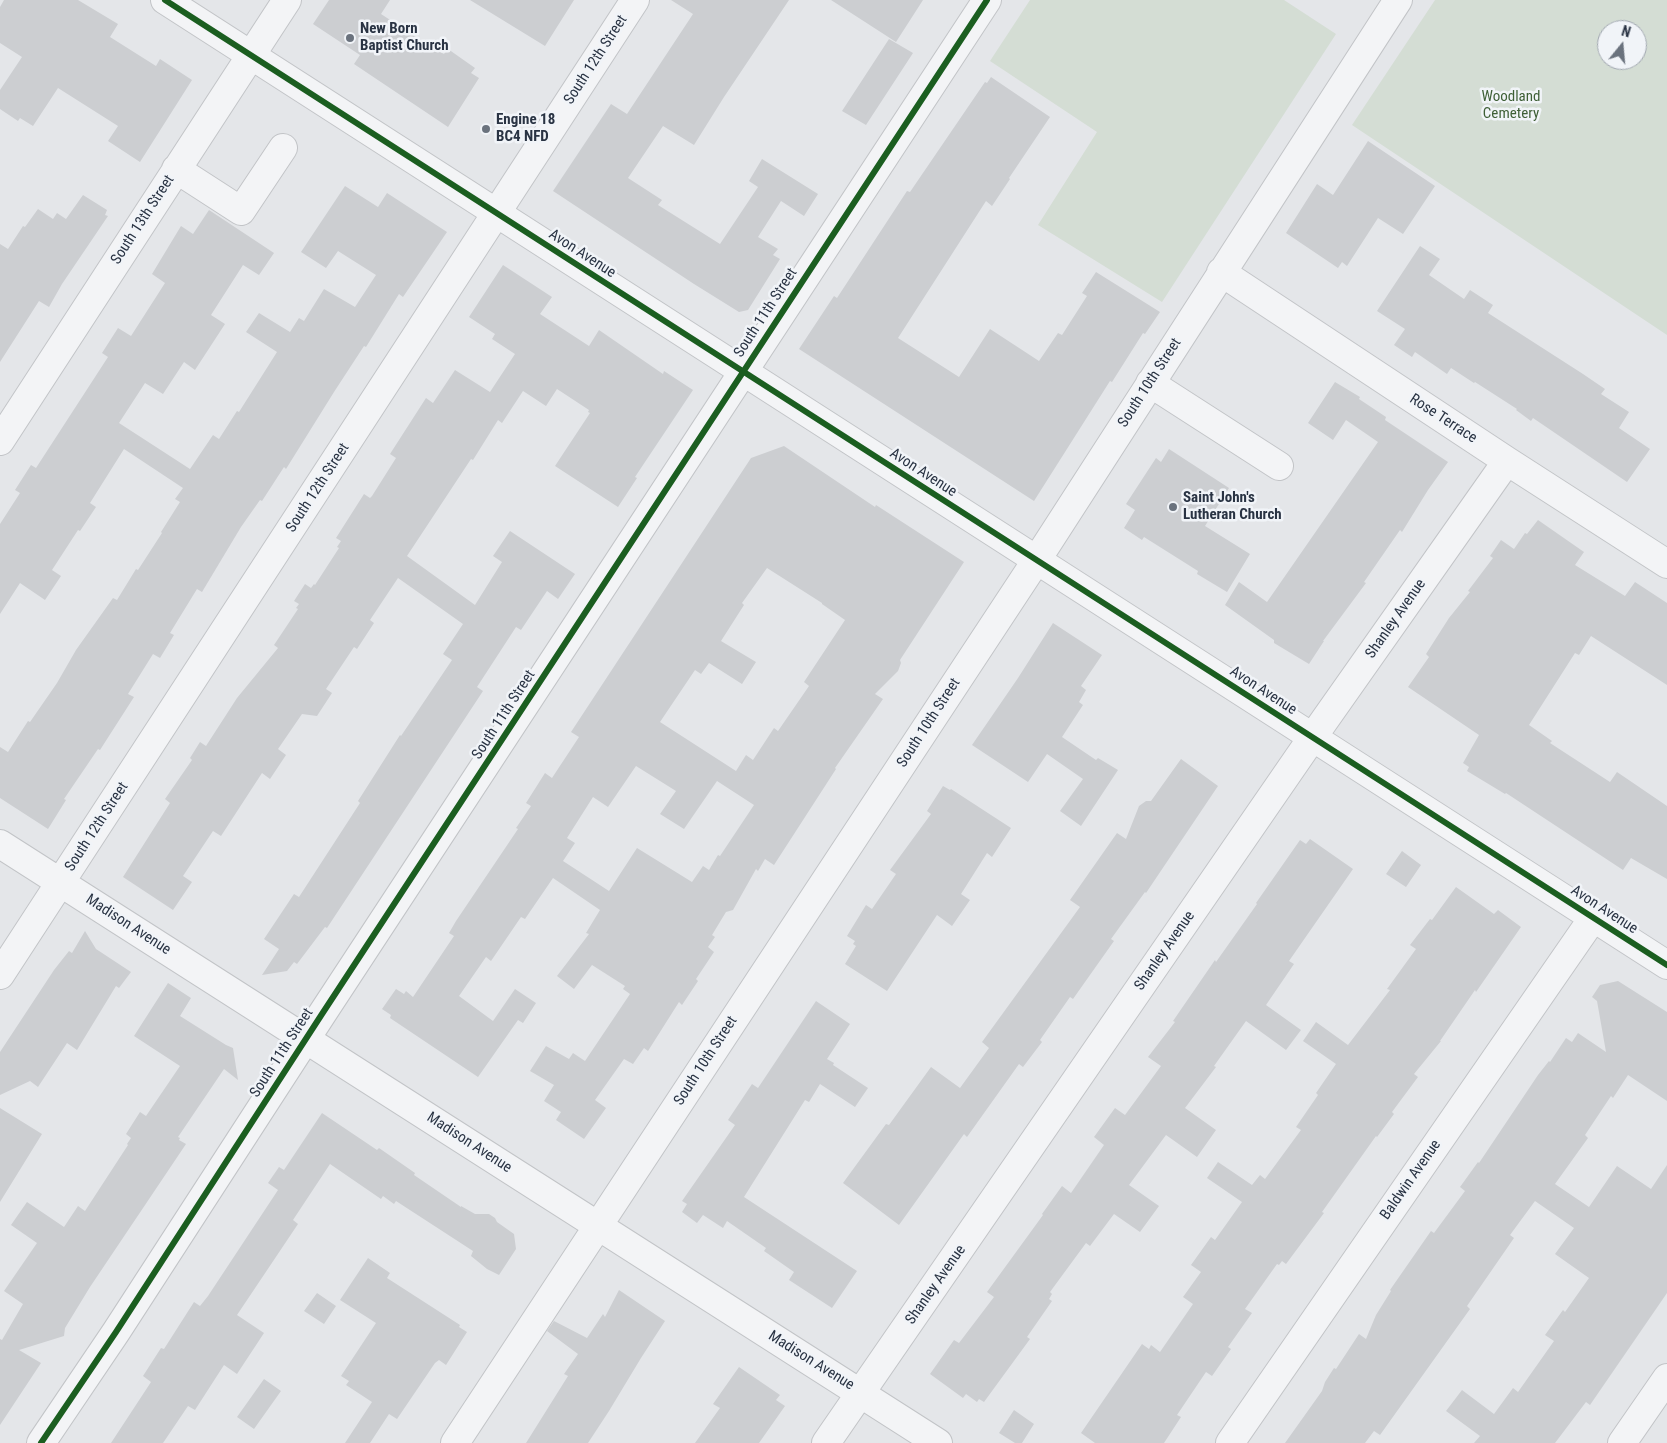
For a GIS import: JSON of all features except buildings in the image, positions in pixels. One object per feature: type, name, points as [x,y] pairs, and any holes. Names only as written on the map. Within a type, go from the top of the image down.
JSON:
[{"type":"street","name":"Avon Avenue","points":[[165,0],[1667,965]]},
{"type":"street","name":"South 13th Street","points":[[0,441],[287,0]]},
{"type":"street","name":"South 12th Street","points":[[0,975],[634,0]]},
{"type":"street","name":"South 11th Street","points":[[41,1443],[116,1332],[987,0]]},
{"type":"street","name":"South 10th Street","points":[[455,1443],[1036,561],[1398,0]]},
{"type":"street","points":[[176,170],[241,211],[283,148]]},
{"type":"street","name":"Rose Terrace","points":[[1221,272],[1667,564]]},
{"type":"street","points":[[1150,383],[1279,466]]},
{"type":"street","name":"Shanley Avenue","points":[[826,1443],[1312,738],[1507,461]]},
{"type":"street","name":"Madison Avenue","points":[[0,844],[938,1443]]},
{"type":"street","name":"Baldwin Avenue","points":[[1230,1443],[1593,918]]},
{"type":"street","points":[[1622,1443],[1667,1378]]},
{"type":"green space","points":[[1030,0],[1284,0],[1336,34],[1162,302],[1038,225],[1097,132],[990,61]]},
{"type":"green space","name":"Woodland Cemetery","points":[[1435,0],[1667,0],[1667,335],[1352,125]]},
{"type":"cycle path","points":[[165,0],[1667,965]]},
{"type":"cycle path","points":[[41,1443],[116,1332],[322,1014],[987,0]]},
{"type":"place","name":"New Born Baptist Church","points":[[350,38]]},
{"type":"place","name":"Engine 18 BC4 NFD","points":[[486,129]]},
{"type":"place","name":"Saint John's Lutheran Church","points":[[1173,507]]}]
